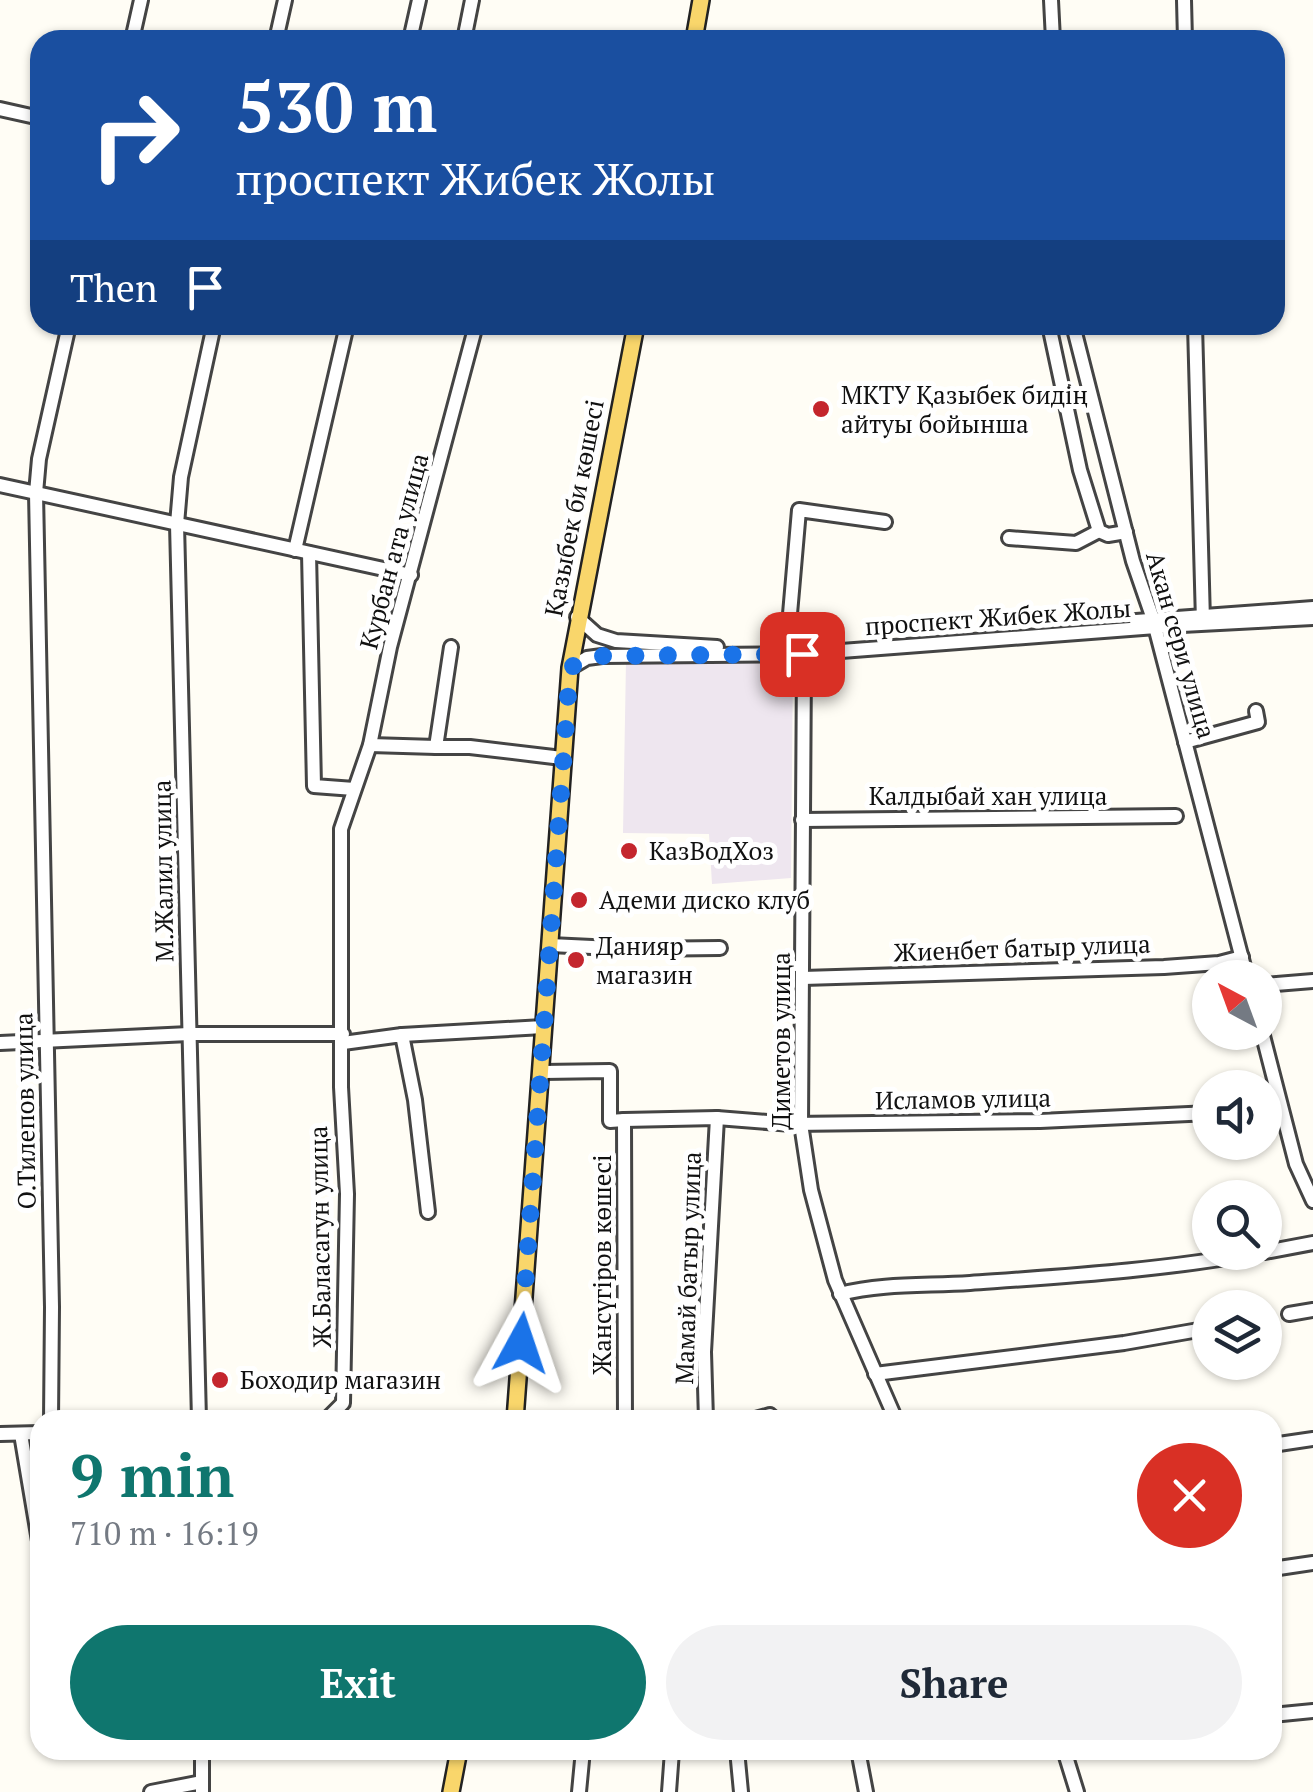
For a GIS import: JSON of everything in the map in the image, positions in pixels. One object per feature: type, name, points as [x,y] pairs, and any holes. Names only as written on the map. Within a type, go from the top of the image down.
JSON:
[{"type":"main road","points":[[696,30],[701,0]]},
{"type":"main road","name":"Қазыбек би көшесі","points":[[515,1410],[570,668],[634,335]]},
{"type":"main road","points":[[451,1792],[457,1760]]},
{"type":"street","points":[[134,30],[141,0]]},
{"type":"street","points":[[278,30],[285,0]]},
{"type":"street","points":[[412,30],[419,0]]},
{"type":"street","points":[[466,30],[472,0]]},
{"type":"street","points":[[1050,0],[1052,30]]},
{"type":"street","points":[[1184,0],[1186,30]]},
{"type":"street","points":[[0,109],[30,116]]},
{"type":"street","name":"О.Тилепов улица","points":[[51,1410],[36,494],[39,459],[66,335]]},
{"type":"street","name":"М.Жалил улица","points":[[199,1410],[178,524],[182,477],[212,335]]},
{"type":"street","points":[[345,335],[302,551],[314,786],[354,789]]},
{"type":"street","name":"Курбан ата улица","points":[[354,789],[370,744],[390,647],[473,335]]},
{"type":"street","points":[[1050,335],[1080,470],[1099,531],[1108,535],[1126,532]]},
{"type":"street","name":"Акан сери улица","points":[[1076,335],[1243,960]]},
{"type":"street","points":[[1195,335],[1203,619]]},
{"type":"street","points":[[0,486],[411,575]]},
{"type":"street","name":"Диметов улица","points":[[885,522],[799,510],[788,637],[802,650],[801,1124],[811,1190],[840,1294],[891,1410]]},
{"type":"street","points":[[1009,538],[1076,543],[1099,531]]},
{"type":"street","name":"проспект Жибек Жолы","points":[[570,668],[586,658],[602,656],[802,650],[1313,608]]},
{"type":"street","name":"проспект Жибек Жолы","points":[[577,617],[597,635],[616,640],[802,650]]},
{"type":"street","name":"проспект Жибек Жолы","points":[[1203,619],[1313,618]]},
{"type":"street","points":[[436,747],[451,647]]},
{"type":"street","points":[[1186,742],[1245,728],[1258,722],[1256,710]]},
{"type":"street","points":[[370,744],[470,747],[562,758]]},
{"type":"street","name":"Ж.Баласагун улица","points":[[339,1410],[343,1403],[347,1194],[341,1087],[342,828],[354,789]]},
{"type":"street","name":"Калдыбай хан улица","points":[[802,820],[1176,816]]},
{"type":"street","points":[[550,945],[720,948]]},
{"type":"street","name":"Жиенбет батыр улица","points":[[803,978],[1164,967],[1219,963],[1242,957]]},
{"type":"street","points":[[1282,984],[1313,981]]},
{"type":"street","points":[[0,1043],[188,1034],[343,1038],[544,1027]]},
{"type":"street","points":[[402,1035],[416,1100],[428,1212]]},
{"type":"street","name":"Жансүгіров көшесі","points":[[542,1072],[610,1072],[610,1121],[624,1120],[625,1410]]},
{"type":"street","points":[[1282,1110],[1296,1164],[1313,1202]]},
{"type":"street","name":"Исламов улица","points":[[624,1120],[717,1118],[801,1124],[1192,1114]]},
{"type":"street","name":"Мамай батыр улица","points":[[706,1410],[704,1352],[717,1118]]},
{"type":"street","points":[[1282,1249],[1313,1243]]},
{"type":"street","points":[[840,1294],[916,1284],[1058,1278],[1192,1263]]},
{"type":"street","points":[[1289,1314],[1313,1310]]},
{"type":"street","points":[[874,1374],[1192,1331]]},
{"type":"street","points":[[0,1434],[30,1434]]},
{"type":"street","points":[[21,1434],[30,1488]]},
{"type":"street","points":[[1282,1444],[1313,1439]]},
{"type":"street","points":[[1282,1714],[1313,1712]]},
{"type":"street","points":[[151,1792],[202,1787],[202,1760]]},
{"type":"street","points":[[580,1792],[583,1760]]},
{"type":"street","points":[[668,1792],[671,1760]]},
{"type":"street","points":[[737,1760],[741,1792]]},
{"type":"street","points":[[860,1760],[866,1792]]},
{"type":"street","points":[[1067,1760],[1077,1792]]},
{"type":"shaded area","points":[[626,661],[793,662],[791,878],[712,884],[709,834],[623,833]]},
{"type":"place","name":"МКТУ Қазыбек бидің айтуы бойынша","points":[[821,409]]},
{"type":"place","name":"КазВодХоз","points":[[629,851]]},
{"type":"place","name":"Адеми диско клуб","points":[[579,900]]},
{"type":"place","name":"Данияр магазин","points":[[576,960]]},
{"type":"place","name":"Боходир магазин","points":[[220,1380]]},
{"type":"route","points":[[521,1343],[570,668],[586,658],[602,656],[802,654]]}]
